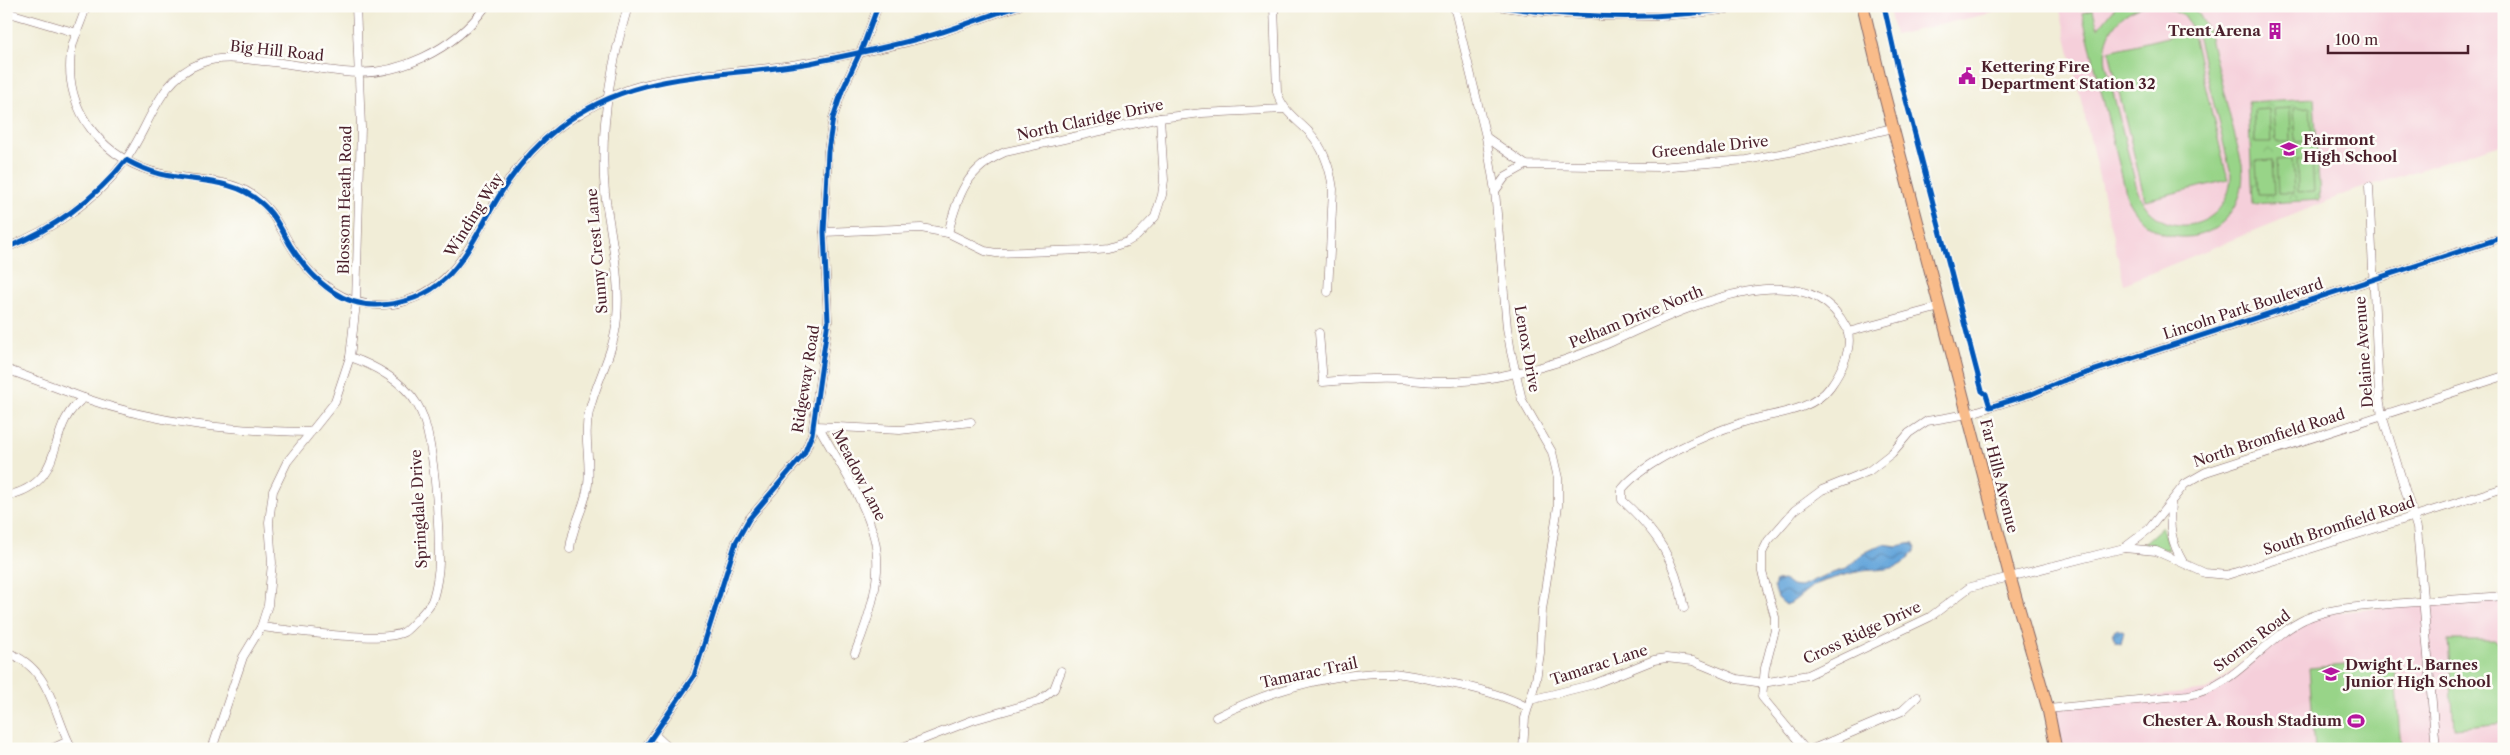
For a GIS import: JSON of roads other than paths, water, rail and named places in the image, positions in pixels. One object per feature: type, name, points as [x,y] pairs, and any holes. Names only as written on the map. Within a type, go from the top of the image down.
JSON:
[{"type":"main road","name":"Far Hills Avenue","points":[[1864,6],[1893,128],[2010,577],[2048,709],[2056,749]]},
{"type":"street","name":"Winding Way","points":[[86,6],[72,47],[70,71],[76,104],[91,130],[104,145],[126,160],[158,174],[230,185],[252,195],[272,214],[289,243],[315,278],[332,291],[356,303],[374,305],[407,300],[432,287],[448,275],[471,248],[507,182],[520,166],[556,129],[606,100],[638,86],[657,82],[766,70],[860,52],[929,36],[1019,6]]},
{"type":"street","name":"Blossom Heath Road","points":[[212,749],[243,657],[261,627],[271,589],[269,522],[273,491],[287,462],[335,402],[350,357],[356,303],[362,127],[356,6]]},
{"type":"street","name":"Big Hill Road","points":[[6,248],[63,219],[98,190],[126,160],[158,101],[168,87],[181,74],[203,62],[228,59],[255,60],[360,73],[402,65],[437,50],[469,25],[486,6]]},
{"type":"street","name":"Sunny Crest Lane","points":[[570,549],[574,526],[588,487],[586,437],[589,413],[611,353],[617,316],[614,259],[604,177],[606,100],[628,6]]},
{"type":"street","name":"Ridgeway Road","points":[[644,749],[694,676],[736,542],[744,527],[804,454],[816,426],[828,321],[824,232],[825,190],[833,118],[848,75],[860,52],[878,6]]},
{"type":"street","points":[[1274,6],[1277,92],[1284,109],[1314,139],[1324,153],[1331,175],[1328,292]]},
{"type":"street","name":"Lenox Drive","points":[[1454,6],[1486,137],[1495,191],[1507,328],[1516,373],[1522,400],[1552,452],[1558,478],[1558,506],[1542,610],[1540,653],[1536,680],[1528,703],[1523,749]]},
{"type":"street","points":[[1498,6],[1542,13],[1637,17],[1676,15],[1746,6]]},
{"type":"street","points":[[6,12],[77,33]]},
{"type":"street","name":"North Claridge Drive","points":[[948,233],[962,190],[977,169],[992,157],[1024,147],[1160,118],[1202,112],[1284,109]]},
{"type":"street","points":[[824,232],[921,228],[948,233],[985,251],[996,253],[1109,248],[1127,242],[1142,232],[1155,217],[1162,195],[1164,180],[1160,118]]},
{"type":"street","name":"Greendale Drive","points":[[1526,165],[1610,168],[1702,164],[1790,152],[1893,128]]},
{"type":"street","points":[[1486,137],[1526,165],[1506,176],[1495,191]]},
{"type":"street","name":"Delaine Avenue","points":[[2369,186],[2382,415],[2418,537],[2436,749]]},
{"type":"street","name":"Lincoln Park Boulevard","points":[[1763,683],[1775,630],[1773,605],[1761,564],[1762,553],[1768,541],[1794,510],[1807,499],[1833,484],[1869,471],[1892,453],[1918,426],[1927,421],[1968,414],[2032,394],[2062,381],[2504,237]]},
{"type":"street","name":"Pelham Drive North","points":[[1319,333],[1323,382],[1368,379],[1464,382],[1516,373],[1572,357],[1698,304],[1767,288],[1782,287],[1806,292],[1830,308],[1848,332]]},
{"type":"street","points":[[1684,608],[1662,543],[1652,529],[1622,500],[1620,494],[1624,486],[1684,446],[1742,422],[1804,407],[1822,396],[1838,374],[1845,359],[1849,343],[1848,332],[1940,307]]},
{"type":"street","name":"Springdale Drive","points":[[261,627],[371,638],[404,632],[431,603],[439,562],[432,455],[424,416],[416,402],[394,381],[366,362],[350,357]]},
{"type":"street","points":[[6,369],[84,398],[136,414],[219,428],[311,432]]},
{"type":"street","name":"North Bromfield Road","points":[[2010,577],[2124,548],[2149,530],[2185,484],[2206,472],[2504,376]]},
{"type":"street","points":[[6,496],[26,489],[44,474],[54,457],[60,429],[65,418],[84,398]]},
{"type":"street","points":[[816,426],[900,430],[971,422]]},
{"type":"street","name":"Meadow Lane","points":[[816,426],[856,495],[874,538],[876,558],[874,592],[865,627],[855,653]]},
{"type":"street","name":"South Bromfield Road","points":[[2124,548],[2156,551],[2205,573],[2228,575],[2504,488]]},
{"type":"street","points":[[2171,504],[2169,526],[2174,546],[2183,562]]},
{"type":"street","name":"Cross Ridge Drive","points":[[1763,683],[1790,680],[1822,669],[1930,617],[1963,591],[2010,577]]},
{"type":"street","name":"Storms Road","points":[[2048,709],[2197,694],[2221,682],[2288,629],[2316,614],[2350,608],[2504,596]]},
{"type":"street","points":[[6,652],[23,661],[46,685],[70,745],[51,749]]},
{"type":"street","name":"Tamarac Lane","points":[[1528,703],[1570,691],[1654,660],[1666,658],[1693,662],[1737,679],[1763,683]]},
{"type":"street","points":[[898,749],[973,720],[1038,701],[1054,689],[1061,671]]},
{"type":"street","name":"Tamarac Trail","points":[[1216,717],[1258,698],[1291,688],[1340,677],[1366,674],[1405,675],[1476,688],[1528,703]]},
{"type":"street","points":[[1763,683],[1763,702],[1800,747]]},
{"type":"street","points":[[1813,749],[1902,711],[1917,697]]},
{"type":"street","points":[[655,735],[670,749]]},
{"type":"water","points":[[1913,543],[1916,548],[1910,556],[1905,562],[1893,568],[1862,571],[1821,582],[1786,605],[1778,598],[1774,587],[1776,581],[1784,580],[1792,586],[1799,587],[1845,569],[1866,552],[1883,544],[1898,546]]},
{"type":"water","points":[[2117,628],[2124,631],[2121,644],[2116,642],[2113,632]]},
{"type":"place","name":"Trent Arena","points":[[2275,31]]},
{"type":"place","name":"Kettering Fire Department Station 32","points":[[1967,76]]},
{"type":"place","name":"Fairmont High School","points":[[2289,149]]},
{"type":"place","name":"Dwight L. Barnes Junior High School","points":[[2331,674]]},
{"type":"place","name":"Chester A. Roush Stadium","points":[[2356,721]]}]
